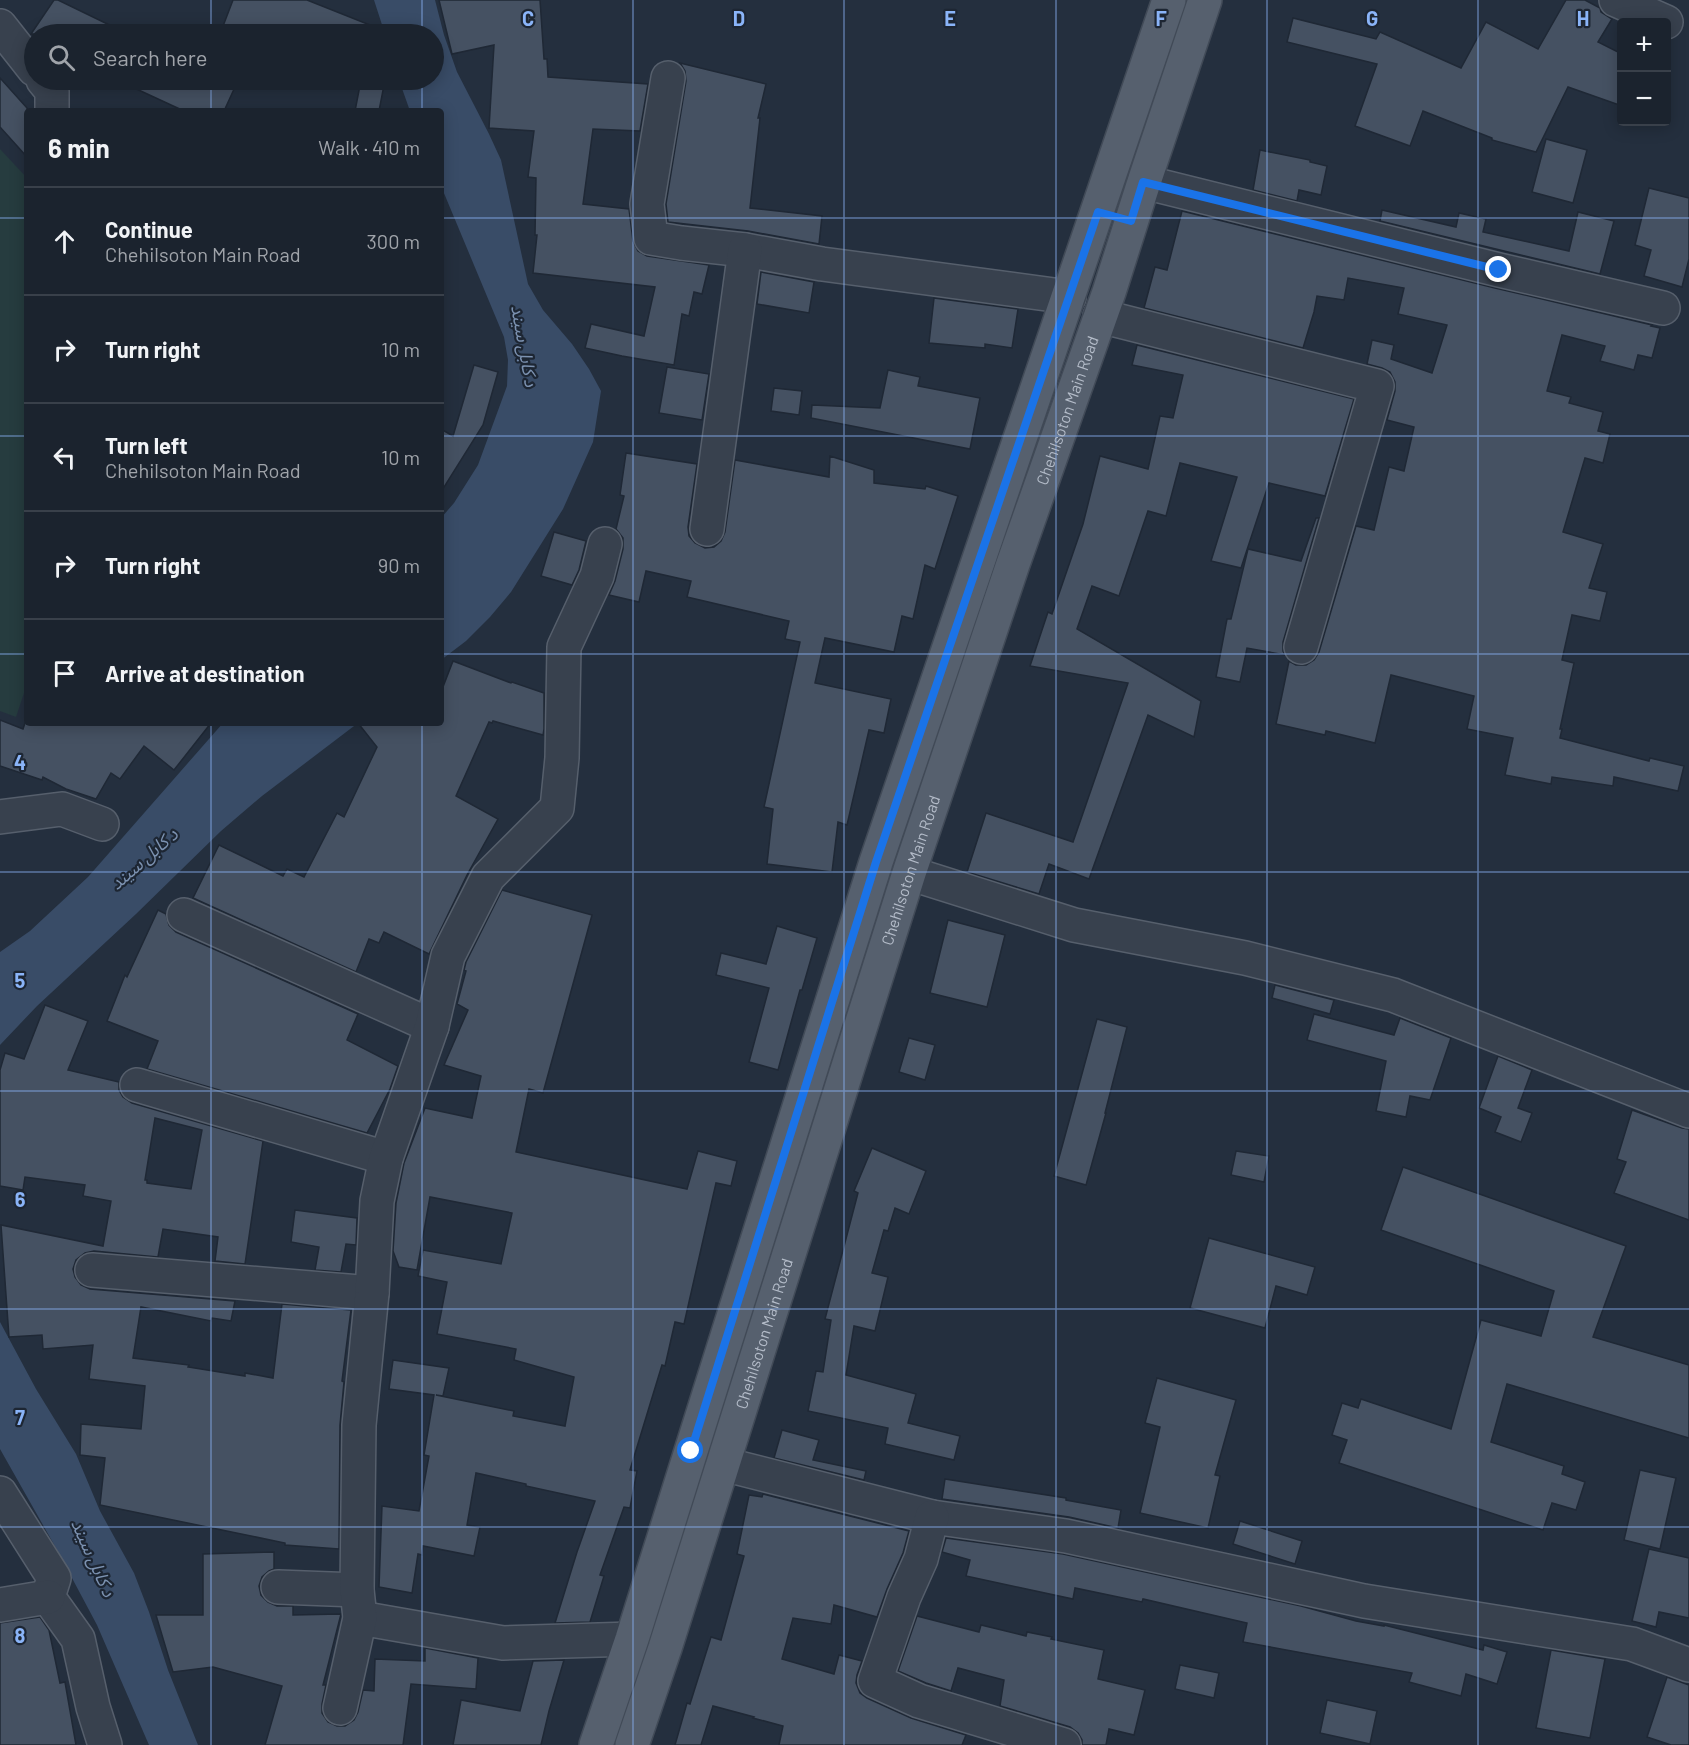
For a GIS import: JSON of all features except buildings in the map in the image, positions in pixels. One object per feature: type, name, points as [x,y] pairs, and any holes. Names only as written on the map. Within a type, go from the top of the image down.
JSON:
[{"type":"main road","name":"Chehilsoton Main Road","points":[[596,1745],[632,1639],[876,862],[1169,0]]},
{"type":"main road","name":"Chehilsoton Main Road","points":[[632,1745],[665,1648],[909,873],[1013,564],[1100,316],[1205,0]]},
{"type":"main road","points":[[1098,212],[1131,221]]},
{"type":"street","points":[[1616,0],[1655,18]]},
{"type":"street","points":[[1671,25],[1689,33]]},
{"type":"street","points":[[0,26],[24,56]]},
{"type":"street","points":[[668,78],[647,204],[651,238],[745,250],[822,264],[1069,297]]},
{"type":"street","points":[[51,90],[52,108]]},
{"type":"street","points":[[1143,182],[1663,308]]},
{"type":"street","points":[[707,529],[745,250]]},
{"type":"street","points":[[1100,316],[1377,387],[1301,648]]},
{"type":"street","points":[[340,1708],[359,1604],[359,1425],[378,1201],[386,1158],[432,1026],[448,956],[488,878],[557,808],[562,758],[564,647],[597,576],[605,544]]},
{"type":"street","points":[[0,818],[62,809],[102,824]]},
{"type":"street","points":[[909,873],[1074,925],[1245,958],[1393,995],[1689,1110]]},
{"type":"street","points":[[184,915],[432,1026]]},
{"type":"street","points":[[137,1085],[386,1158]]},
{"type":"street","points":[[92,1270],[372,1293]]},
{"type":"street","points":[[723,1464],[932,1517],[1066,1536],[1364,1601],[1632,1644],[1689,1665]]},
{"type":"street","points":[[0,1493],[54,1578],[48,1597]]},
{"type":"street","points":[[932,1517],[921,1559],[904,1597],[875,1681],[919,1701],[1064,1745]]},
{"type":"street","points":[[278,1587],[359,1604],[503,1643],[632,1639]]},
{"type":"street","points":[[0,1605],[48,1597]]},
{"type":"street","points":[[48,1597],[78,1639],[93,1707],[105,1745]]},
{"type":"green space","points":[[0,149],[24,175],[24,693],[16,717],[0,711]]},
{"type":"water","points":[[374,0],[435,0],[441,24],[382,24]]},
{"type":"water","name":"د کابل سيند","points":[[444,35],[457,72],[501,160],[528,284],[543,310],[572,344],[601,391],[593,442],[563,509],[511,592],[466,641],[444,658],[444,515],[478,465],[507,386],[508,360],[504,337],[444,193],[444,108],[409,108],[403,90],[444,90]]},
{"type":"water","name":"د کابل سيند","points":[[220,726],[354,726],[262,796],[221,831],[37,1006],[0,1045],[0,952],[30,931],[88,877]]},
{"type":"water","name":"د کابل سيند","points":[[0,1322],[36,1389],[76,1454],[100,1511],[134,1573],[168,1670],[198,1745],[149,1745],[97,1625],[0,1449]]},
{"type":"route","points":[[691,1451],[876,862],[1098,212],[1131,221],[1143,182],[1499,270]]}]
